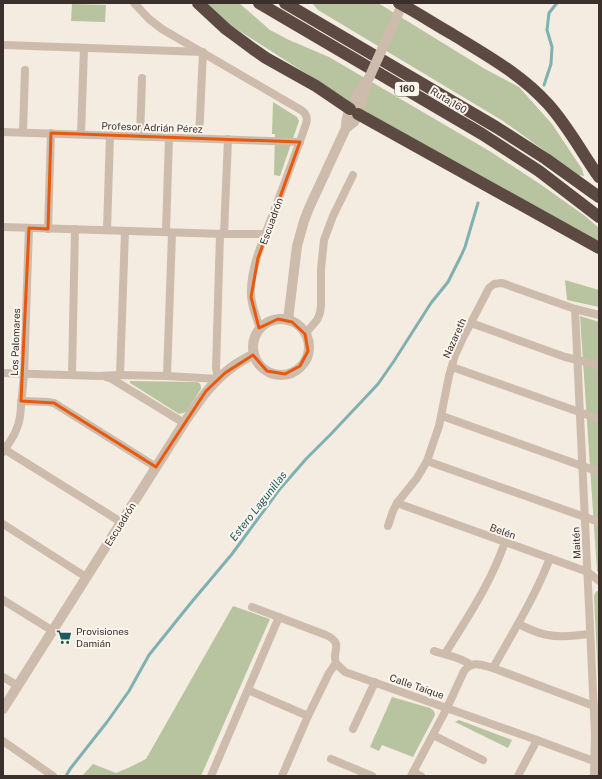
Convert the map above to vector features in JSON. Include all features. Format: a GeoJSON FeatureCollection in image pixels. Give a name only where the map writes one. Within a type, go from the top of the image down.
{"type":"FeatureCollection","features":[{"type":"Feature","properties":{"kind":"highway"},"geometry":{"type":"LineString","coordinates":[[198,3],[226,29],[266,58],[316,86],[354,111],[599,248]]}},
{"type":"Feature","properties":{"kind":"highway","name":"Ruta 160"},"geometry":{"type":"LineString","coordinates":[[259,3],[482,134],[539,171],[599,217]]}},
{"type":"Feature","properties":{"kind":"highway","name":"Ruta 160"},"geometry":{"type":"LineString","coordinates":[[285,3],[496,127],[546,159],[599,197]]}},
{"type":"Feature","properties":{"kind":"highway"},"geometry":{"type":"LineString","coordinates":[[402,4],[496,61],[529,84],[558,115],[599,177]]}},
{"type":"Feature","properties":{"kind":"street"},"geometry":{"type":"LineString","coordinates":[[134,3],[149,19],[162,29],[202,52]]}},
{"type":"Feature","properties":{"kind":"street"},"geometry":{"type":"LineString","coordinates":[[288,320],[295,258],[302,228],[309,208],[346,128],[354,122],[354,111],[364,96],[369,78],[402,4]]}},
{"type":"Feature","properties":{"kind":"street"},"geometry":{"type":"LineString","coordinates":[[3,45],[202,52]]}},
{"type":"Feature","properties":{"kind":"street"},"geometry":{"type":"LineString","coordinates":[[81,134],[84,48]]}},
{"type":"Feature","properties":{"kind":"street"},"geometry":{"type":"LineString","coordinates":[[199,138],[202,52]]}},
{"type":"Feature","properties":{"kind":"street","name":"Escuadrón"},"geometry":{"type":"LineString","coordinates":[[202,52],[304,111],[306,116],[307,121],[300,142],[265,234],[252,276],[250,290],[253,310],[260,328]]}},
{"type":"Feature","properties":{"kind":"street"},"geometry":{"type":"LineString","coordinates":[[23,132],[25,70]]}},
{"type":"Feature","properties":{"kind":"street"},"geometry":{"type":"LineString","coordinates":[[140,136],[142,78]]}},
{"type":"Feature","properties":{"kind":"street","name":"Profesor Adrián Pérez"},"geometry":{"type":"LineString","coordinates":[[3,132],[300,142]]}},
{"type":"Feature","properties":{"kind":"street"},"geometry":{"type":"LineString","coordinates":[[48,229],[51,133]]}},
{"type":"Feature","properties":{"kind":"street"},"geometry":{"type":"LineString","coordinates":[[107,230],[110,135]]}},
{"type":"Feature","properties":{"kind":"street"},"geometry":{"type":"LineString","coordinates":[[167,376],[169,137]]}},
{"type":"Feature","properties":{"kind":"street"},"geometry":{"type":"LineString","coordinates":[[3,373],[99,376],[167,376],[218,379],[216,368],[228,139]]}},
{"type":"Feature","properties":{"kind":"street"},"geometry":{"type":"LineString","coordinates":[[305,334],[317,320],[320,313],[321,269],[324,240],[333,216],[353,175]]}},
{"type":"Feature","properties":{"kind":"street"},"geometry":{"type":"LineString","coordinates":[[3,227],[265,234]]}},
{"type":"Feature","properties":{"kind":"street","name":"Los Palomares"},"geometry":{"type":"LineString","coordinates":[[4,450],[18,429],[19,423],[24,374],[29,228]]}},
{"type":"Feature","properties":{"kind":"street"},"geometry":{"type":"LineString","coordinates":[[72,375],[75,229]]}},
{"type":"Feature","properties":{"kind":"street"},"geometry":{"type":"LineString","coordinates":[[120,375],[124,231]]}},
{"type":"Feature","properties":{"kind":"street","name":"Nazareth"},"geometry":{"type":"LineString","coordinates":[[388,526],[397,504],[417,478],[427,461],[438,432],[452,367],[458,348],[487,290],[491,286],[498,283],[505,284],[575,309],[599,315]]}},
{"type":"Feature","properties":{"kind":"street","name":"Maitén"},"geometry":{"type":"LineString","coordinates":[[575,309],[597,762],[594,776]]}},
{"type":"Feature","properties":{"kind":"street"},"geometry":{"type":"LineString","coordinates":[[273,320],[288,320],[296,324],[305,334],[308,346],[306,359],[300,366],[289,373],[276,374],[267,371],[260,366],[254,354],[253,341],[257,332],[264,325],[273,320]]}},
{"type":"Feature","properties":{"kind":"street"},"geometry":{"type":"LineString","coordinates":[[471,323],[565,357],[599,366]]}},
{"type":"Feature","properties":{"kind":"street","name":"Escuadrón"},"geometry":{"type":"LineString","coordinates":[[3,710],[184,423],[206,391],[235,365],[254,354]]}},
{"type":"Feature","properties":{"kind":"street"},"geometry":{"type":"LineString","coordinates":[[452,367],[599,419]]}},
{"type":"Feature","properties":{"kind":"street"},"geometry":{"type":"LineString","coordinates":[[99,376],[112,380],[184,423]]}},
{"type":"Feature","properties":{"kind":"street"},"geometry":{"type":"LineString","coordinates":[[21,401],[45,401],[54,403],[156,467]]}},
{"type":"Feature","properties":{"kind":"street"},"geometry":{"type":"LineString","coordinates":[[442,416],[599,472]]}},
{"type":"Feature","properties":{"kind":"street"},"geometry":{"type":"LineString","coordinates":[[4,450],[121,522]]}},
{"type":"Feature","properties":{"kind":"street"},"geometry":{"type":"LineString","coordinates":[[427,461],[599,522]]}},
{"type":"Feature","properties":{"kind":"street","name":"Belén"},"geometry":{"type":"LineString","coordinates":[[397,504],[588,572],[599,581]]}},
{"type":"Feature","properties":{"kind":"street"},"geometry":{"type":"LineString","coordinates":[[3,524],[86,577]]}},
{"type":"Feature","properties":{"kind":"street"},"geometry":{"type":"LineString","coordinates":[[445,654],[486,586],[497,564],[505,542]]}},
{"type":"Feature","properties":{"kind":"street"},"geometry":{"type":"LineString","coordinates":[[493,668],[536,591],[550,558]]}},
{"type":"Feature","properties":{"kind":"street"},"geometry":{"type":"LineString","coordinates":[[3,600],[53,631]]}},
{"type":"Feature","properties":{"kind":"street"},"geometry":{"type":"LineString","coordinates":[[252,607],[326,635],[334,640],[336,647],[336,663],[308,716],[282,776]]}},
{"type":"Feature","properties":{"kind":"street"},"geometry":{"type":"LineString","coordinates":[[211,776],[279,617]]}},
{"type":"Feature","properties":{"kind":"street"},"geometry":{"type":"LineString","coordinates":[[518,624],[550,636],[590,634]]}},
{"type":"Feature","properties":{"kind":"street"},"geometry":{"type":"LineString","coordinates":[[434,651],[462,659],[471,665]]}},
{"type":"Feature","properties":{"kind":"street","name":"Calle Taique"},"geometry":{"type":"LineString","coordinates":[[336,663],[345,672],[597,762]]}},
{"type":"Feature","properties":{"kind":"street"},"geometry":{"type":"LineString","coordinates":[[415,775],[464,671],[471,665],[480,664],[493,668],[594,706]]}},
{"type":"Feature","properties":{"kind":"street"},"geometry":{"type":"LineString","coordinates":[[3,677],[18,686]]}},
{"type":"Feature","properties":{"kind":"street"},"geometry":{"type":"LineString","coordinates":[[353,729],[375,682]]}},
{"type":"Feature","properties":{"kind":"street"},"geometry":{"type":"LineString","coordinates":[[248,690],[308,716]]}},
{"type":"Feature","properties":{"kind":"street"},"geometry":{"type":"LineString","coordinates":[[433,735],[483,760]]}},
{"type":"Feature","properties":{"kind":"street"},"geometry":{"type":"LineString","coordinates":[[518,776],[537,740]]}},
{"type":"Feature","properties":{"kind":"street"},"geometry":{"type":"LineString","coordinates":[[3,741],[52,776]]}},
{"type":"Feature","properties":{"kind":"street"},"geometry":{"type":"LineString","coordinates":[[331,760],[372,776]]}},
{"type":"Feature","properties":{"kind":"highlighted area"},"geometry":{"type":"Polygon","coordinates":[[[51,133],[300,142],[258,258],[251,297],[259,328],[278,319],[292,322],[305,334],[308,351],[300,366],[285,374],[267,371],[253,355],[225,373],[206,391],[156,467],[54,403],[21,401],[29,228],[48,229],[51,133]]]}},
{"type":"Feature","properties":{"kind":"green space"},"geometry":{"type":"Polygon","coordinates":[[[206,3],[239,3],[270,30],[329,57],[491,152],[585,216],[599,228],[599,243],[387,125],[230,25],[206,3]]]}},
{"type":"Feature","properties":{"kind":"green space"},"geometry":{"type":"Polygon","coordinates":[[[312,3],[378,3],[485,69],[519,87],[552,124],[582,169],[584,176],[578,175],[503,121],[318,10],[312,3]]]}},
{"type":"Feature","properties":{"kind":"green space"},"geometry":{"type":"Polygon","coordinates":[[[72,4],[106,5],[105,22],[71,21],[72,4]]]}},
{"type":"Feature","properties":{"kind":"green space"},"geometry":{"type":"Polygon","coordinates":[[[273,102],[297,117],[299,121],[280,176],[274,175],[275,134],[272,134],[273,102]]]}},
{"type":"Feature","properties":{"kind":"green space"},"geometry":{"type":"Polygon","coordinates":[[[565,280],[599,290],[599,307],[567,300],[565,280]]]}},
{"type":"Feature","properties":{"kind":"green space"},"geometry":{"type":"Polygon","coordinates":[[[580,316],[599,322],[599,573],[597,571],[580,316]]]}},
{"type":"Feature","properties":{"kind":"green space"},"geometry":{"type":"Polygon","coordinates":[[[130,381],[197,382],[200,384],[201,389],[186,412],[179,414],[130,383],[130,381]]]}},
{"type":"Feature","properties":{"kind":"green space"},"geometry":{"type":"Polygon","coordinates":[[[597,591],[599,591],[599,698],[594,597],[597,591]]]}},
{"type":"Feature","properties":{"kind":"green space"},"geometry":{"type":"Polygon","coordinates":[[[233,606],[270,619],[201,776],[82,776],[93,764],[116,773],[146,759],[233,606]]]}},
{"type":"Feature","properties":{"kind":"green space"},"geometry":{"type":"Polygon","coordinates":[[[392,697],[430,708],[434,711],[434,717],[413,757],[382,745],[379,751],[370,747],[392,697]]]}},
{"type":"Feature","properties":{"kind":"green space"},"geometry":{"type":"Polygon","coordinates":[[[459,720],[512,740],[508,748],[455,722],[459,720]]]}},
{"type":"Feature","properties":{"kind":"waterway","name":"Estero Lagunillas"},"geometry":{"type":"LineString","coordinates":[[544,85],[551,64],[552,47],[547,30],[549,13],[557,3]]}},
{"type":"Feature","properties":{"kind":"waterway","name":"Estero Lagunillas"},"geometry":{"type":"LineString","coordinates":[[66,776],[129,691],[149,655],[232,554],[279,490],[306,459],[378,384],[431,303],[448,282],[465,247],[478,203]]}},
{"type":"Feature","properties":{"kind":"place","name":"Provisiones Damián"},"geometry":{"type":"Point","coordinates":[64,637]}}]}
